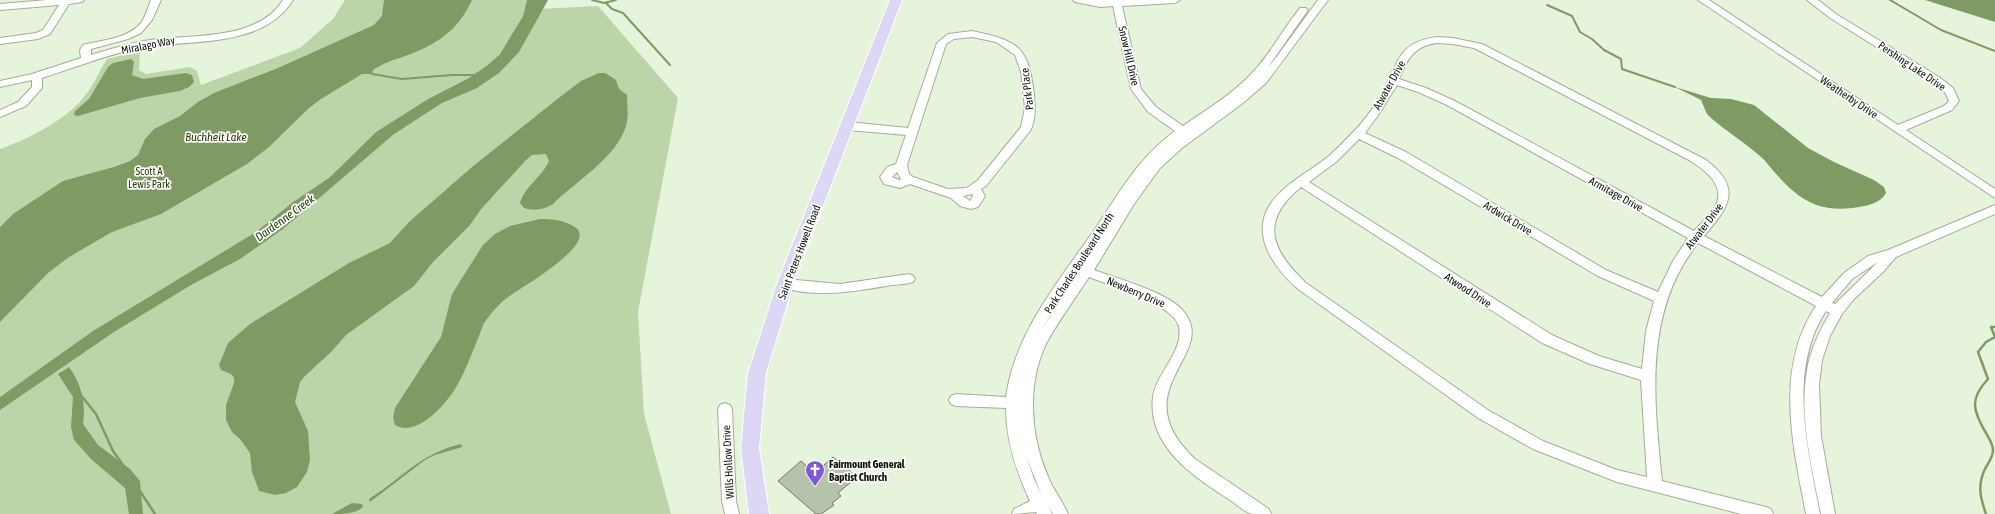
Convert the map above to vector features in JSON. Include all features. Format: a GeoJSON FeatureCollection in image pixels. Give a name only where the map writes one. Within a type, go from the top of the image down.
{"type":"FeatureCollection","features":[{"type":"Feature","properties":{"kind":"main road","name":"Saint Peters Howell Road"},"geometry":{"type":"LineString","coordinates":[[759,514],[750,448],[757,373],[785,284],[896,0]]}},
{"type":"Feature","properties":{"kind":"street"},"geometry":{"type":"LineString","coordinates":[[0,7],[79,0]]}},
{"type":"Feature","properties":{"kind":"street"},"geometry":{"type":"LineString","coordinates":[[86,59],[85,50],[88,46],[127,35],[140,29],[146,22],[156,0]]}},
{"type":"Feature","properties":{"kind":"street","name":"Miralago Way"},"geometry":{"type":"LineString","coordinates":[[0,84],[37,75],[86,59],[147,43],[226,34],[249,29],[272,18],[281,11],[288,0]]}},
{"type":"Feature","properties":{"kind":"street"},"geometry":{"type":"LineString","coordinates":[[1078,0],[1090,3],[1175,0]]}},
{"type":"Feature","properties":{"kind":"street","name":"Park Charles Boulevard North"},"geometry":{"type":"LineString","coordinates":[[1269,66],[1296,19],[1311,0]]}},
{"type":"Feature","properties":{"kind":"street","name":"Park Charles Boulevard North"},"geometry":{"type":"LineString","coordinates":[[1061,514],[1045,506],[1041,480],[1029,444],[1019,403],[1039,346],[1080,270],[1146,179],[1187,133],[1241,100],[1322,0]]}},
{"type":"Feature","properties":{"kind":"street","name":"Weatherby Drive"},"geometry":{"type":"LineString","coordinates":[[1703,0],[1995,194]]}},
{"type":"Feature","properties":{"kind":"street","name":"Pershing Lake Drive"},"geometry":{"type":"LineString","coordinates":[[1812,0],[1833,16],[1935,79],[1949,90],[1953,96],[1952,105],[1948,108],[1898,129]]}},
{"type":"Feature","properties":{"kind":"street"},"geometry":{"type":"LineString","coordinates":[[0,41],[38,36],[47,32],[66,1]]}},
{"type":"Feature","properties":{"kind":"street","name":"Snow Hill Drive"},"geometry":{"type":"LineString","coordinates":[[1116,2],[1136,89],[1141,99],[1150,108],[1187,133]]}},
{"type":"Feature","properties":{"kind":"street","name":"Park Place"},"geometry":{"type":"LineString","coordinates":[[957,35],[982,35],[999,40],[1014,49],[1019,54],[1025,65],[1030,108],[1028,122],[1026,128],[993,170],[975,189],[979,196],[973,204],[969,205],[960,202],[954,194],[909,180],[900,184],[888,181],[886,177],[887,174],[901,166],[939,48],[946,39],[957,35]]}},
{"type":"Feature","properties":{"kind":"street","name":"Atwater Drive"},"geometry":{"type":"LineString","coordinates":[[1654,485],[1646,376],[1651,335],[1661,299],[1678,264],[1696,236],[1716,213],[1724,199],[1725,192],[1717,177],[1692,156],[1478,46],[1456,40],[1433,40],[1414,47],[1407,52],[1387,95],[1358,134],[1331,159],[1286,194],[1272,213],[1268,225],[1269,237],[1272,250],[1279,263],[1289,275],[1302,286],[1483,414],[1538,445],[1589,466],[1654,485],[1766,514]]}},
{"type":"Feature","properties":{"kind":"street"},"geometry":{"type":"LineString","coordinates":[[0,114],[22,104],[37,88],[37,75]]}},
{"type":"Feature","properties":{"kind":"street","name":"Armitage Drive"},"geometry":{"type":"LineString","coordinates":[[1394,81],[1422,90],[1451,103],[1837,311]]}},
{"type":"Feature","properties":{"kind":"street"},"geometry":{"type":"LineString","coordinates":[[848,126],[912,132]]}},
{"type":"Feature","properties":{"kind":"street","name":"Ardwick Drive"},"geometry":{"type":"LineString","coordinates":[[1358,134],[1397,152],[1602,273],[1661,299]]}},
{"type":"Feature","properties":{"kind":"street"},"geometry":{"type":"LineString","coordinates":[[901,166],[904,176],[909,180]]}},
{"type":"Feature","properties":{"kind":"street","name":"Atwood Drive"},"geometry":{"type":"LineString","coordinates":[[1301,182],[1547,339],[1595,360],[1646,376]]}},
{"type":"Feature","properties":{"kind":"street"},"geometry":{"type":"LineString","coordinates":[[1813,514],[1798,432],[1796,399],[1797,375],[1809,330],[1824,304],[1840,283],[1871,259],[1891,254],[1995,208]]}},
{"type":"Feature","properties":{"kind":"street"},"geometry":{"type":"LineString","coordinates":[[1828,514],[1813,438],[1810,404],[1811,382],[1823,338],[1837,311],[1858,286],[1882,267],[1891,254]]}},
{"type":"Feature","properties":{"kind":"street","name":"Newberry Drive"},"geometry":{"type":"LineString","coordinates":[[1080,270],[1160,301],[1172,308],[1180,316],[1185,326],[1186,338],[1181,352],[1163,386],[1159,410],[1162,422],[1173,445],[1185,459],[1264,514]]}},
{"type":"Feature","properties":{"kind":"street"},"geometry":{"type":"LineString","coordinates":[[785,284],[831,289],[847,288],[885,280],[909,279]]}},
{"type":"Feature","properties":{"kind":"street"},"geometry":{"type":"LineString","coordinates":[[1796,399],[1810,404]]}},
{"type":"Feature","properties":{"kind":"street"},"geometry":{"type":"LineString","coordinates":[[956,400],[1019,403]]}},
{"type":"Feature","properties":{"kind":"street","name":"Wills Hollow Drive"},"geometry":{"type":"LineString","coordinates":[[725,409],[729,501],[732,514]]}},
{"type":"Feature","properties":{"kind":"street"},"geometry":{"type":"LineString","coordinates":[[1019,514],[1045,506]]}},
{"type":"Feature","properties":{"kind":"green space","name":"Scott A Lewis Park"},"geometry":{"type":"Polygon","coordinates":[[[345,0],[527,0],[523,16],[500,54],[489,64],[469,78],[428,99],[376,132],[332,175],[413,116],[498,63],[539,9],[598,6],[678,98],[638,312],[644,414],[671,514],[0,514],[0,402],[86,337],[0,397],[0,149],[33,135],[67,114],[87,94],[107,59],[140,51],[139,70],[146,74],[190,67],[197,71],[201,85],[300,48],[333,19],[345,0]],[[318,185],[293,202],[265,224],[318,185]]]}},
{"type":"Feature","properties":{"kind":"water","name":"Buchheit Lake"},"geometry":{"type":"Polygon","coordinates":[[[384,0],[472,0],[460,20],[445,36],[416,52],[381,65],[373,70],[372,74],[362,74],[321,99],[309,108],[269,147],[247,164],[161,214],[112,232],[69,257],[48,273],[0,322],[0,227],[13,214],[63,181],[130,161],[138,155],[145,139],[154,129],[180,116],[198,102],[214,93],[278,68],[374,25],[382,16],[384,0]]]}},
{"type":"Feature","properties":{"kind":"water","name":"Dardenne Creek"},"geometry":{"type":"Polygon","coordinates":[[[527,0],[548,0],[519,52],[499,73],[477,88],[442,103],[394,134],[283,229],[240,259],[191,285],[114,332],[0,410],[0,397],[93,331],[256,232],[293,202],[329,178],[376,132],[428,99],[469,78],[489,64],[500,54],[523,16],[527,0]]]}},
{"type":"Feature","properties":{"kind":"water"},"geometry":{"type":"Polygon","coordinates":[[[1925,0],[1995,0],[1995,22],[1925,0]]]}},
{"type":"Feature","properties":{"kind":"water"},"geometry":{"type":"Polygon","coordinates":[[[131,59],[134,62],[132,75],[143,79],[186,73],[192,75],[194,82],[189,87],[180,91],[140,98],[78,116],[74,115],[75,111],[89,99],[108,67],[113,63],[131,59]]]}},
{"type":"Feature","properties":{"kind":"water"},"geometry":{"type":"Polygon","coordinates":[[[599,73],[605,73],[616,80],[619,89],[627,95],[627,122],[621,137],[614,148],[605,159],[553,204],[546,208],[539,209],[524,208],[520,203],[522,197],[546,167],[549,161],[546,154],[532,155],[526,160],[482,208],[469,226],[433,262],[414,286],[346,335],[300,382],[295,402],[308,431],[310,460],[307,472],[297,487],[286,493],[275,495],[259,491],[252,472],[250,453],[240,439],[232,432],[226,420],[226,405],[234,383],[234,378],[231,374],[221,370],[219,365],[228,343],[250,324],[349,263],[390,243],[409,222],[472,167],[581,81],[599,73]]]}},
{"type":"Feature","properties":{"kind":"water"},"geometry":{"type":"Polygon","coordinates":[[[1675,87],[1711,98],[1731,99],[1754,105],[1808,148],[1834,162],[1874,180],[1884,187],[1886,193],[1881,199],[1874,203],[1863,206],[1835,208],[1814,204],[1796,193],[1760,156],[1711,118],[1707,114],[1701,100],[1675,87]]]}},
{"type":"Feature","properties":{"kind":"water"},"geometry":{"type":"Polygon","coordinates":[[[540,219],[557,220],[573,226],[579,233],[578,242],[557,263],[543,274],[499,304],[484,323],[471,357],[455,389],[437,411],[421,424],[412,427],[403,428],[395,425],[393,418],[395,408],[441,337],[452,294],[483,245],[495,234],[510,226],[540,219]]]}},
{"type":"Feature","properties":{"kind":"water"},"geometry":{"type":"Polygon","coordinates":[[[69,367],[77,381],[82,395],[84,409],[83,424],[98,445],[130,469],[140,481],[143,514],[129,514],[125,488],[92,460],[74,440],[71,427],[73,397],[58,374],[69,367]]]}},
{"type":"Feature","properties":{"kind":"water"},"geometry":{"type":"Polygon","coordinates":[[[461,444],[462,447],[435,455],[425,460],[370,502],[369,499],[412,467],[446,448],[461,444]]]}},
{"type":"Feature","properties":{"kind":"water"},"geometry":{"type":"Polygon","coordinates":[[[352,503],[362,504],[363,507],[353,512],[332,514],[352,503]]]}},
{"type":"Feature","properties":{"kind":"building","name":"Fairmount General Baptist Church"},"geometry":{"type":"Polygon","coordinates":[[[833,457],[857,477],[838,493],[841,496],[832,503],[834,505],[821,514],[816,514],[778,481],[801,461],[815,473],[833,457]]]}},
{"type":"Feature","properties":{"kind":"waterway"},"geometry":{"type":"LineString","coordinates":[[592,0],[604,3],[616,0]]}},
{"type":"Feature","properties":{"kind":"waterway"},"geometry":{"type":"LineString","coordinates":[[1890,0],[1941,30],[1995,51]]}},
{"type":"Feature","properties":{"kind":"waterway"},"geometry":{"type":"LineString","coordinates":[[606,3],[612,9],[623,13],[670,65]]}},
{"type":"Feature","properties":{"kind":"waterway"},"geometry":{"type":"LineString","coordinates":[[1547,5],[1572,16],[1580,32],[1592,39],[1604,50],[1621,59],[1622,69],[1675,87]]}},
{"type":"Feature","properties":{"kind":"waterway"},"geometry":{"type":"LineString","coordinates":[[372,74],[402,79],[452,75],[476,75]]}},
{"type":"Feature","properties":{"kind":"waterway"},"geometry":{"type":"LineString","coordinates":[[1986,514],[1982,502],[1980,485],[1983,473],[1991,459],[1993,448],[1978,418],[1975,405],[1978,393],[1988,379],[1978,352],[1986,342],[1995,337],[1991,327],[1995,327]]}},
{"type":"Feature","properties":{"kind":"waterway"},"geometry":{"type":"LineString","coordinates":[[80,394],[96,414],[113,451],[123,465]]}},
{"type":"Feature","properties":{"kind":"waterway"},"geometry":{"type":"LineString","coordinates":[[140,491],[155,514]]}},
{"type":"Feature","properties":{"kind":"place","name":"Fairmount General Baptist Church"},"geometry":{"type":"Point","coordinates":[815,487]}}]}
